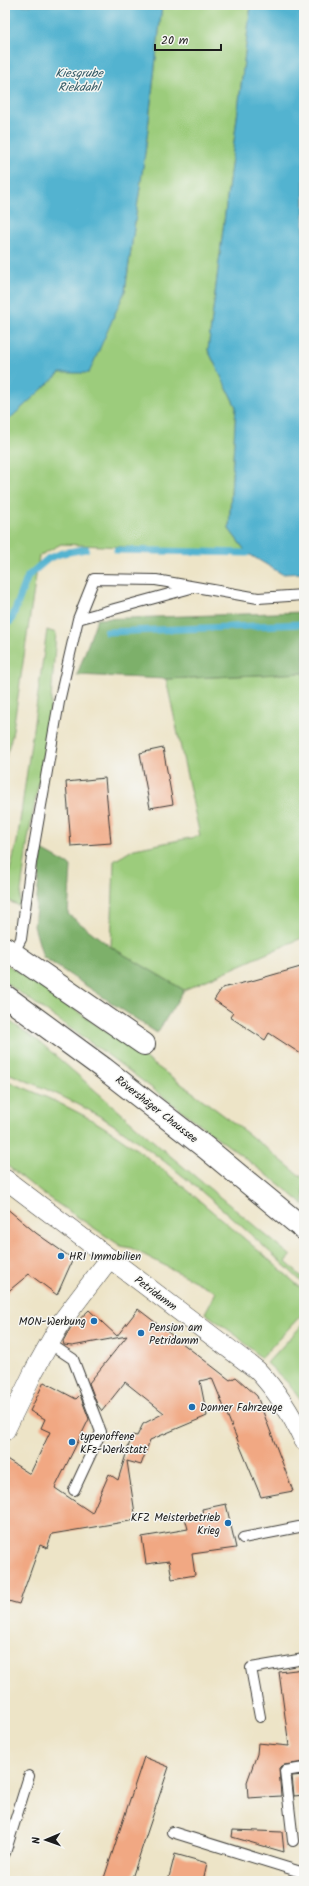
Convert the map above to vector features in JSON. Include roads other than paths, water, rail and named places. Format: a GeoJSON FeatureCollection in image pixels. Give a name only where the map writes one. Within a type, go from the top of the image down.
{"type":"FeatureCollection","features":[{"type":"Feature","properties":{"kind":"main road"},"geometry":{"type":"LineString","coordinates":[[9,951],[144,1044]]}},
{"type":"Feature","properties":{"kind":"main road","name":"Rövershäger Chaussee"},"geometry":{"type":"LineString","coordinates":[[5,996],[103,1068],[206,1148],[304,1229]]}},
{"type":"Feature","properties":{"kind":"street","name":"Petridamm"},"geometry":{"type":"LineString","coordinates":[[5,1179],[257,1370],[274,1388],[290,1412],[304,1441]]}},
{"type":"Feature","properties":{"kind":"street"},"geometry":{"type":"LineString","coordinates":[[5,1430],[49,1343],[62,1322],[110,1258]]}},
{"type":"Feature","properties":{"kind":"lane"},"geometry":{"type":"LineString","coordinates":[[9,951],[21,939],[31,863],[59,702],[78,619],[94,579],[156,580],[258,598],[304,595]]}},
{"type":"Feature","properties":{"kind":"lane"},"geometry":{"type":"LineString","coordinates":[[78,619],[196,587]]}},
{"type":"Feature","properties":{"kind":"lane"},"geometry":{"type":"LineString","coordinates":[[49,1343],[73,1360],[101,1432],[74,1490]]}},
{"type":"Feature","properties":{"kind":"lane"},"geometry":{"type":"LineString","coordinates":[[243,1538],[304,1526]]}},
{"type":"Feature","properties":{"kind":"lane"},"geometry":{"type":"LineString","coordinates":[[260,1717],[251,1668],[304,1659]]}},
{"type":"Feature","properties":{"kind":"lane"},"geometry":{"type":"LineString","coordinates":[[293,1840],[285,1770],[304,1768]]}},
{"type":"Feature","properties":{"kind":"lane"},"geometry":{"type":"LineString","coordinates":[[5,1853],[29,1776]]}},
{"type":"Feature","properties":{"kind":"lane"},"geometry":{"type":"LineString","coordinates":[[172,1832],[304,1873]]}},
{"type":"Feature","properties":{"kind":"water","name":"Kiesgrube Riekdahl"},"geometry":{"type":"Polygon","coordinates":[[[5,5],[162,5],[146,146],[125,291],[89,373],[60,373],[5,423],[5,5]]]}},
{"type":"Feature","properties":{"kind":"water"},"geometry":{"type":"Polygon","coordinates":[[[251,5],[304,5],[304,573],[282,574],[247,553],[229,529],[236,407],[208,350],[251,5]]]}},
{"type":"Feature","properties":{"kind":"waterway"},"geometry":{"type":"LineString","coordinates":[[5,624],[11,621],[28,576],[49,558],[63,553],[86,549]]}},
{"type":"Feature","properties":{"kind":"waterway"},"geometry":{"type":"LineString","coordinates":[[117,550],[247,553]]}},
{"type":"Feature","properties":{"kind":"waterway"},"geometry":{"type":"LineString","coordinates":[[107,632],[304,624]]}},
{"type":"Feature","properties":{"kind":"place","name":"HRI Immobilien"},"geometry":{"type":"Point","coordinates":[61,1256]}},
{"type":"Feature","properties":{"kind":"place","name":"MON-Werbung"},"geometry":{"type":"Point","coordinates":[94,1321]}},
{"type":"Feature","properties":{"kind":"place","name":"Pension am Petridamm"},"geometry":{"type":"Point","coordinates":[141,1333]}},
{"type":"Feature","properties":{"kind":"place","name":"Donner Fahrzeuge"},"geometry":{"type":"Point","coordinates":[192,1407]}},
{"type":"Feature","properties":{"kind":"place","name":"typenoffene KFz-Werkstatt"},"geometry":{"type":"Point","coordinates":[72,1442]}},
{"type":"Feature","properties":{"kind":"place","name":"KFZ Meisterbetrieb Krieg"},"geometry":{"type":"Point","coordinates":[228,1523]}}]}
